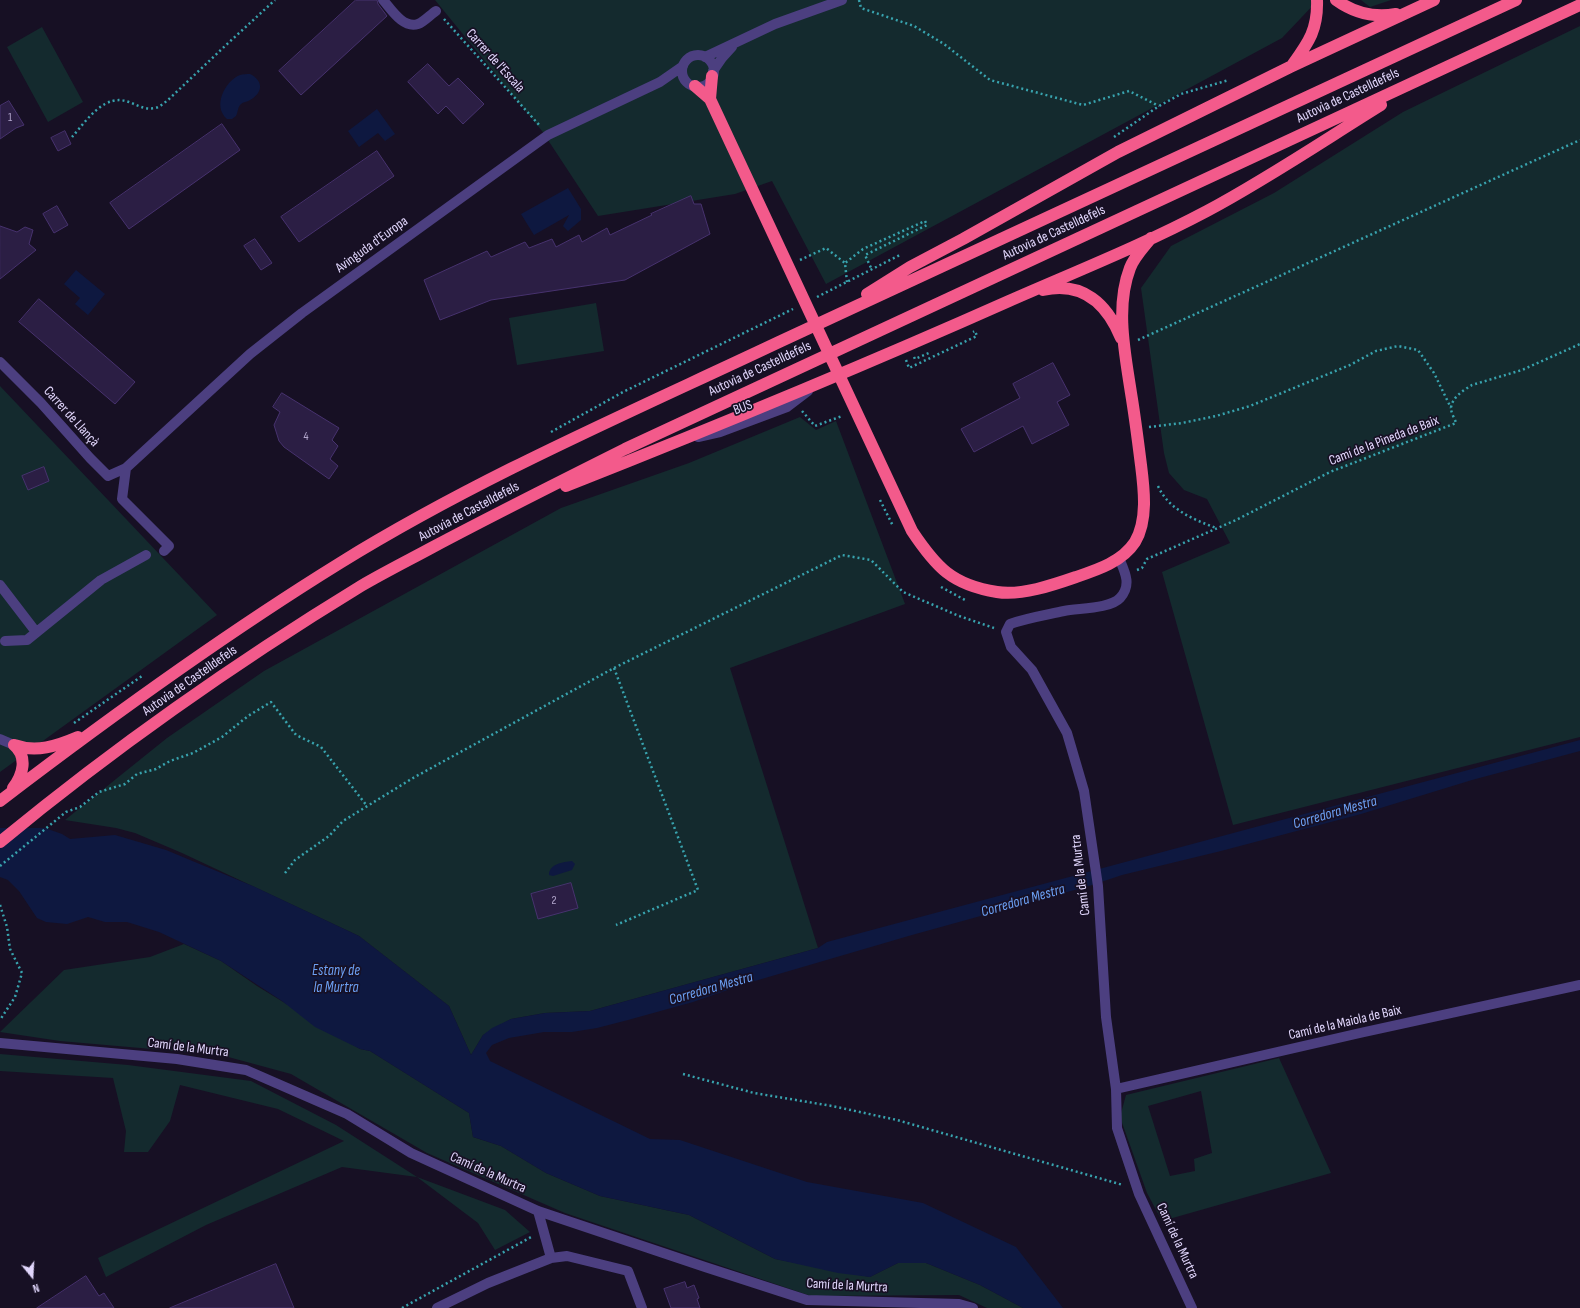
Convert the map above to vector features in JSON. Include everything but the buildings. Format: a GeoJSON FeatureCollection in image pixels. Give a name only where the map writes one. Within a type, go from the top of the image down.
{"type":"FeatureCollection","features":[{"type":"Feature","properties":{"kind":"highway"},"geometry":{"type":"LineString","coordinates":[[1290,67],[1304,50],[1313,34],[1316,21],[1317,0]]}},
{"type":"Feature","properties":{"kind":"highway"},"geometry":{"type":"LineString","coordinates":[[1336,0],[1348,8],[1369,15],[1385,16],[1400,14],[1416,8]]}},
{"type":"Feature","properties":{"kind":"highway"},"geometry":{"type":"LineString","coordinates":[[833,317],[910,267],[1118,152],[1290,67],[1434,0]]}},
{"type":"Feature","properties":{"kind":"highway","name":"Autovia de Castelldefels"},"geometry":{"type":"LineString","coordinates":[[3,799],[107,720],[178,670],[342,562],[432,510],[520,464],[1516,0]]}},
{"type":"Feature","properties":{"kind":"highway","name":"Autovia de Castelldefels"},"geometry":{"type":"LineString","coordinates":[[0,842],[31,817],[201,690],[274,641],[363,585],[496,514],[625,448],[1580,5]]}},
{"type":"Feature","properties":{"kind":"highway"},"geometry":{"type":"LineString","coordinates":[[710,99],[713,74]]}},
{"type":"Feature","properties":{"kind":"highway"},"geometry":{"type":"LineString","coordinates":[[496,514],[812,387],[1027,294],[1151,238],[1206,212],[1248,188],[1428,76]]}},
{"type":"Feature","properties":{"kind":"highway"},"geometry":{"type":"LineString","coordinates":[[691,84],[710,99],[912,531],[925,551],[942,569],[960,582],[982,590],[1003,593],[1031,590],[1056,584],[1099,570],[1119,558],[1134,542],[1140,530],[1144,502],[1143,477],[1124,346],[1122,308],[1124,290],[1130,267],[1151,238]]}},
{"type":"Feature","properties":{"kind":"highway"},"geometry":{"type":"LineString","coordinates":[[1027,294],[1048,289],[1062,288],[1084,292],[1102,306],[1111,318],[1124,346]]}},
{"type":"Feature","properties":{"kind":"highway"},"geometry":{"type":"LineString","coordinates":[[14,745],[27,749],[35,749],[57,745],[84,734],[107,720]]}},
{"type":"Feature","properties":{"kind":"highway"},"geometry":{"type":"LineString","coordinates":[[3,799],[21,776],[23,758],[14,745]]}},
{"type":"Feature","properties":{"kind":"street"},"geometry":{"type":"LineString","coordinates":[[383,0],[402,21],[412,24],[418,24],[436,11]]}},
{"type":"Feature","properties":{"kind":"street"},"geometry":{"type":"LineString","coordinates":[[738,42],[722,58],[706,84],[691,84],[682,72],[683,66],[689,58],[694,56],[705,57],[819,4],[842,0]]}},
{"type":"Feature","properties":{"kind":"street"},"geometry":{"type":"LineString","coordinates":[[705,57],[711,62],[713,74]]}},
{"type":"Feature","properties":{"kind":"street","name":"Avinguda d'Europa"},"geometry":{"type":"LineString","coordinates":[[126,468],[239,365],[302,313],[548,136],[660,82],[683,66]]}},
{"type":"Feature","properties":{"kind":"street","name":"Avinguda d'Europa"},"geometry":{"type":"LineString","coordinates":[[660,82],[691,84]]}},
{"type":"Feature","properties":{"kind":"street","name":"Carrer de Llançà"},"geometry":{"type":"LineString","coordinates":[[0,362],[41,403],[108,476],[126,468]]}},
{"type":"Feature","properties":{"kind":"street"},"geometry":{"type":"LineString","coordinates":[[126,468],[122,499],[169,546],[164,551]]}},
{"type":"Feature","properties":{"kind":"street"},"geometry":{"type":"LineString","coordinates":[[2,642],[27,640],[101,580],[146,555]]}},
{"type":"Feature","properties":{"kind":"street"},"geometry":{"type":"LineString","coordinates":[[1006,632],[1010,624],[1021,620],[1065,611],[1107,605],[1119,599],[1126,589],[1127,579],[1119,558]]}},
{"type":"Feature","properties":{"kind":"street"},"geometry":{"type":"LineString","coordinates":[[0,585],[36,632]]}},
{"type":"Feature","properties":{"kind":"street","name":"Camí de la Murtra"},"geometry":{"type":"LineString","coordinates":[[1006,632],[1011,647],[1032,670],[1067,733],[1084,791],[1098,886],[1106,1017],[1116,1089],[1117,1128],[1137,1188],[1192,1308]]}},
{"type":"Feature","properties":{"kind":"street"},"geometry":{"type":"LineString","coordinates":[[0,739],[14,745]]}},
{"type":"Feature","properties":{"kind":"street","name":"Camí de la Maiola de Baix"},"geometry":{"type":"LineString","coordinates":[[1116,1089],[1360,1033],[1580,985]]}},
{"type":"Feature","properties":{"kind":"street","name":"Camí de la Murtra"},"geometry":{"type":"LineString","coordinates":[[0,1043],[177,1059],[246,1070],[347,1114],[411,1153],[538,1211],[807,1300],[959,1304],[973,1308]]}},
{"type":"Feature","properties":{"kind":"street"},"geometry":{"type":"LineString","coordinates":[[538,1211],[552,1258]]}},
{"type":"Feature","properties":{"kind":"street"},"geometry":{"type":"LineString","coordinates":[[437,1308],[488,1283],[552,1258],[567,1256],[628,1271],[642,1308]]}},
{"type":"Feature","properties":{"kind":"path"},"geometry":{"type":"LineString","coordinates":[[72,137],[104,104],[126,100],[147,108],[159,107],[275,0]]}},
{"type":"Feature","properties":{"kind":"path"},"geometry":{"type":"LineString","coordinates":[[859,0],[861,8],[914,26],[938,41],[990,80],[1082,105],[1129,91],[1159,106]]}},
{"type":"Feature","properties":{"kind":"path","name":"Carrer de l'Escala"},"geometry":{"type":"LineString","coordinates":[[436,11],[548,136]]}},
{"type":"Feature","properties":{"kind":"path"},"geometry":{"type":"LineString","coordinates":[[1137,341],[1580,140]]}},
{"type":"Feature","properties":{"kind":"path"},"geometry":{"type":"LineString","coordinates":[[845,263],[862,249],[925,221],[927,226],[865,255]]}},
{"type":"Feature","properties":{"kind":"path"},"geometry":{"type":"LineString","coordinates":[[800,260],[826,248],[845,263],[847,282]]}},
{"type":"Feature","properties":{"kind":"path"},"geometry":{"type":"LineString","coordinates":[[917,364],[977,336],[975,331],[969,333],[976,329]]}},
{"type":"Feature","properties":{"kind":"path","name":"Camí de la Pineda de Baix"},"geometry":{"type":"LineString","coordinates":[[1216,528],[1236,520],[1280,496],[1330,472],[1456,424],[1451,408],[1454,400],[1460,392],[1472,385],[1522,370],[1580,344]]}},
{"type":"Feature","properties":{"kind":"path"},"geometry":{"type":"LineString","coordinates":[[1139,447],[1148,445],[1147,427],[1182,423],[1216,416],[1250,406],[1350,365],[1376,351],[1398,346],[1418,350],[1434,373],[1451,408]]}},
{"type":"Feature","properties":{"kind":"path"},"geometry":{"type":"LineString","coordinates":[[905,359],[934,349],[915,359],[912,353]]}},
{"type":"Feature","properties":{"kind":"path"},"geometry":{"type":"LineString","coordinates":[[840,409],[845,422]]}},
{"type":"Feature","properties":{"kind":"path"},"geometry":{"type":"LineString","coordinates":[[800,410],[815,426],[842,416]]}},
{"type":"Feature","properties":{"kind":"path"},"geometry":{"type":"LineString","coordinates":[[1155,479],[1161,492],[1175,508],[1190,518],[1216,528]]}},
{"type":"Feature","properties":{"kind":"path"},"geometry":{"type":"LineString","coordinates":[[879,497],[895,530]]}},
{"type":"Feature","properties":{"kind":"path"},"geometry":{"type":"LineString","coordinates":[[1137,570],[1142,568],[1147,559],[1216,528]]}},
{"type":"Feature","properties":{"kind":"path"},"geometry":{"type":"LineString","coordinates":[[285,873],[295,860],[329,836],[342,821],[413,778],[614,668],[842,555],[871,560],[903,592],[960,616],[1006,632]]}},
{"type":"Feature","properties":{"kind":"path"},"geometry":{"type":"LineString","coordinates":[[936,583],[946,591],[968,601]]}},
{"type":"Feature","properties":{"kind":"path"},"geometry":{"type":"LineString","coordinates":[[614,668],[698,890],[616,925]]}},
{"type":"Feature","properties":{"kind":"path"},"geometry":{"type":"LineString","coordinates":[[0,866],[66,812],[80,807],[99,792],[126,784],[137,774],[156,769],[170,761],[205,747],[233,729],[248,716],[271,702],[296,735],[321,747],[366,806]]}},
{"type":"Feature","properties":{"kind":"path"},"geometry":{"type":"LineString","coordinates":[[0,905],[7,927],[10,949],[22,973],[15,997],[0,1020]]}},
{"type":"Feature","properties":{"kind":"path"},"geometry":{"type":"LineString","coordinates":[[683,1074],[754,1093],[832,1106],[897,1120],[1132,1188],[1137,1188]]}},
{"type":"Feature","properties":{"kind":"path"},"geometry":{"type":"LineString","coordinates":[[402,1308],[533,1236],[543,1224]]}},
{"type":"Feature","properties":{"kind":"green space"},"geometry":{"type":"Polygon","coordinates":[[[435,0],[1318,0],[1282,38],[826,284],[772,181],[735,194],[598,216],[542,131],[435,0]]]}},
{"type":"Feature","properties":{"kind":"green space"},"geometry":{"type":"Polygon","coordinates":[[[1361,0],[1391,0],[1370,7],[1361,0]]]}},
{"type":"Feature","properties":{"kind":"green space"},"geometry":{"type":"Polygon","coordinates":[[[1580,26],[1580,737],[1233,825],[1162,572],[1230,543],[1207,499],[1184,490],[1169,473],[1164,453],[1141,288],[1171,246],[1274,193],[1403,112],[1580,26]]]}},
{"type":"Feature","properties":{"kind":"green space"},"geometry":{"type":"Polygon","coordinates":[[[42,27],[83,102],[48,122],[7,47],[42,27]]]}},
{"type":"Feature","properties":{"kind":"green space"},"geometry":{"type":"Polygon","coordinates":[[[596,303],[604,351],[517,365],[509,318],[596,303]]]}},
{"type":"Feature","properties":{"kind":"green space"},"geometry":{"type":"Polygon","coordinates":[[[0,386],[217,615],[0,772],[0,386]]]}},
{"type":"Feature","properties":{"kind":"green space"},"geometry":{"type":"Polygon","coordinates":[[[800,417],[816,430],[836,421],[905,604],[730,668],[818,948],[590,1011],[545,1013],[511,1019],[483,1035],[471,1055],[449,1006],[359,936],[182,853],[135,833],[116,828],[65,820],[167,738],[264,671],[561,508],[689,463],[800,417]]]}},
{"type":"Feature","properties":{"kind":"green space"},"geometry":{"type":"Polygon","coordinates":[[[184,944],[221,961],[257,986],[360,1049],[370,1051],[469,1113],[473,1137],[501,1146],[546,1173],[600,1196],[689,1215],[775,1259],[870,1277],[898,1263],[926,1263],[980,1285],[1023,1308],[987,1308],[959,1295],[811,1296],[565,1213],[427,1153],[291,1074],[221,1055],[60,1041],[0,1032],[64,970],[150,957],[184,944]]]}},
{"type":"Feature","properties":{"kind":"green space"},"geometry":{"type":"Polygon","coordinates":[[[0,1054],[128,1065],[251,1081],[336,1125],[417,1177],[342,1167],[206,1225],[106,1277],[98,1258],[344,1141],[278,1109],[180,1085],[170,1121],[148,1152],[124,1152],[126,1131],[113,1078],[0,1071],[0,1054]]]}},
{"type":"Feature","properties":{"kind":"green space"},"geometry":{"type":"Polygon","coordinates":[[[1279,1058],[1331,1173],[1162,1221],[1147,1193],[1120,1117],[1126,1095],[1279,1058]],[[1201,1091],[1148,1106],[1170,1176],[1195,1171],[1194,1159],[1212,1153],[1201,1091]]]}},
{"type":"Feature","properties":{"kind":"green space"},"geometry":{"type":"Polygon","coordinates":[[[417,1177],[505,1210],[530,1232],[495,1250],[478,1223],[417,1177]]]}},
{"type":"Feature","properties":{"kind":"water"},"geometry":{"type":"Polygon","coordinates":[[[250,74],[260,83],[259,91],[249,101],[240,105],[236,116],[232,119],[227,119],[223,114],[221,107],[222,94],[225,88],[235,78],[241,75],[250,74]]]}},
{"type":"Feature","properties":{"kind":"water"},"geometry":{"type":"Polygon","coordinates":[[[377,109],[395,134],[385,141],[378,133],[359,147],[348,131],[377,109]]]}},
{"type":"Feature","properties":{"kind":"water"},"geometry":{"type":"Polygon","coordinates":[[[568,188],[581,209],[581,220],[568,231],[563,226],[569,215],[534,235],[521,214],[568,188]]]}},
{"type":"Feature","properties":{"kind":"water"},"geometry":{"type":"Polygon","coordinates":[[[76,270],[105,294],[88,315],[75,304],[80,298],[64,284],[76,270]]]}},
{"type":"Feature","properties":{"kind":"water","name":"Estany de la Murtra"},"geometry":{"type":"Polygon","coordinates":[[[1580,740],[1580,751],[1472,780],[1361,814],[1221,851],[1122,875],[1089,886],[912,935],[748,983],[693,1002],[628,1020],[597,1028],[572,1032],[544,1032],[509,1038],[492,1045],[486,1053],[490,1061],[650,1139],[680,1140],[807,1182],[923,1203],[1016,1247],[1063,1308],[1023,1308],[980,1285],[926,1263],[898,1263],[870,1277],[838,1273],[775,1259],[689,1215],[600,1196],[546,1173],[501,1146],[473,1137],[469,1113],[370,1051],[360,1049],[315,1027],[282,1001],[221,961],[159,932],[127,922],[105,922],[88,917],[67,924],[46,922],[37,918],[19,891],[8,880],[0,877],[0,828],[45,828],[62,834],[70,839],[115,835],[166,850],[255,887],[359,936],[449,1006],[471,1055],[483,1035],[492,1028],[511,1019],[545,1013],[590,1011],[818,948],[827,942],[1580,740]]]}},
{"type":"Feature","properties":{"kind":"water"},"geometry":{"type":"Polygon","coordinates":[[[572,861],[575,864],[572,870],[553,876],[549,875],[551,868],[554,866],[572,861]]]}},
{"type":"Feature","properties":{"kind":"water label","name":"Corredora Mestra"},"geometry":{"type":"Point","coordinates":[1335,813]}},
{"type":"Feature","properties":{"kind":"water label","name":"Corredora Mestra"},"geometry":{"type":"Point","coordinates":[1023,901]}},
{"type":"Feature","properties":{"kind":"water label","name":"Corredora Mestra"},"geometry":{"type":"Point","coordinates":[711,989]}}]}
